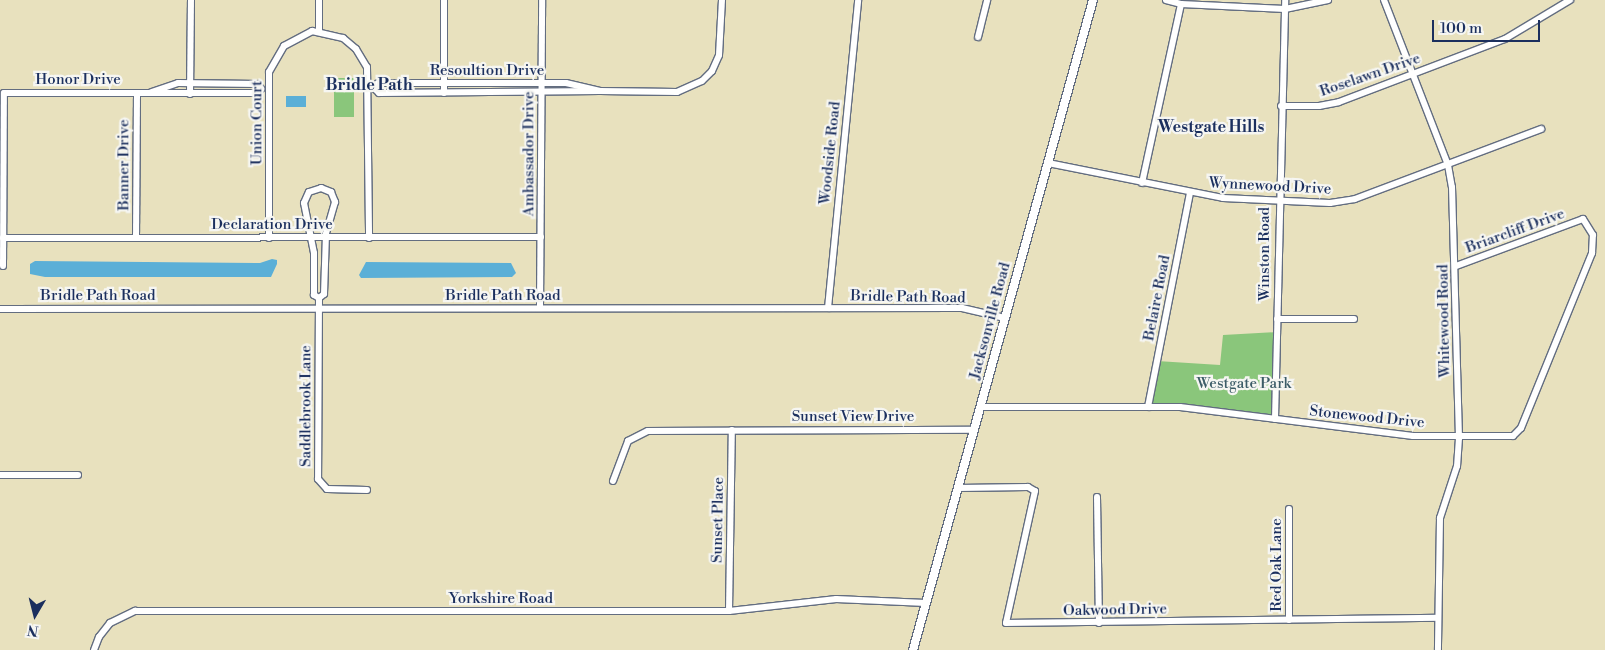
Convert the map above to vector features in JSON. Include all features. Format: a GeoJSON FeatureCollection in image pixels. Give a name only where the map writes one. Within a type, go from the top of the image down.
{"type":"FeatureCollection","features":[{"type":"Feature","properties":{"kind":"street"},"geometry":{"type":"LineString","coordinates":[[190,94],[191,0]]}},
{"type":"Feature","properties":{"kind":"street"},"geometry":{"type":"LineString","coordinates":[[319,0],[319,31],[338,35],[352,44],[367,67],[371,88],[369,238]]}},
{"type":"Feature","properties":{"kind":"street"},"geometry":{"type":"LineString","coordinates":[[444,0],[444,93]]}},
{"type":"Feature","properties":{"kind":"street","name":"Ambassador Drive"},"geometry":{"type":"LineString","coordinates":[[540,308],[542,237],[542,0]]}},
{"type":"Feature","properties":{"kind":"street","name":"Resoultion Drive"},"geometry":{"type":"LineString","coordinates":[[600,91],[578,84],[542,83],[378,83],[371,88],[379,93],[677,92],[702,81],[712,71],[719,55],[722,0]]}},
{"type":"Feature","properties":{"kind":"street","name":"Woodside Road"},"geometry":{"type":"LineString","coordinates":[[828,308],[858,0]]}},
{"type":"Feature","properties":{"kind":"street"},"geometry":{"type":"LineString","coordinates":[[978,37],[987,0]]}},
{"type":"Feature","properties":{"kind":"street","name":"Jacksonville Road"},"geometry":{"type":"LineString","coordinates":[[913,650],[1093,0]]}},
{"type":"Feature","properties":{"kind":"street"},"geometry":{"type":"LineString","coordinates":[[1166,0],[1181,4],[1285,8],[1328,0]]}},
{"type":"Feature","properties":{"kind":"street","name":"Winston Road"},"geometry":{"type":"LineString","coordinates":[[1275,419],[1278,202],[1285,0]]}},
{"type":"Feature","properties":{"kind":"street","name":"Whitewood Road"},"geometry":{"type":"LineString","coordinates":[[1384,0],[1448,165],[1456,266],[1459,438],[1457,466],[1440,518],[1438,650]]}},
{"type":"Feature","properties":{"kind":"street","name":"Roselawn Drive"},"geometry":{"type":"LineString","coordinates":[[1282,106],[1330,104],[1412,74],[1505,39],[1570,0]]}},
{"type":"Feature","properties":{"kind":"street"},"geometry":{"type":"LineString","coordinates":[[1142,184],[1181,4]]}},
{"type":"Feature","properties":{"kind":"street","name":"Union Court"},"geometry":{"type":"LineString","coordinates":[[269,238],[270,68],[284,46],[301,34],[319,31]]}},
{"type":"Feature","properties":{"kind":"street","name":"Honor Drive"},"geometry":{"type":"LineString","coordinates":[[152,92],[173,83],[258,84],[261,89]]}},
{"type":"Feature","properties":{"kind":"street","name":"Honor Drive"},"geometry":{"type":"LineString","coordinates":[[3,238],[4,92],[257,93],[261,89],[269,88]]}},
{"type":"Feature","properties":{"kind":"street","name":"Banner Drive"},"geometry":{"type":"LineString","coordinates":[[136,238],[137,93]]}},
{"type":"Feature","properties":{"kind":"street","name":"Wynnewood Drive"},"geometry":{"type":"LineString","coordinates":[[1048,162],[1190,193],[1278,202],[1348,201],[1541,129]]}},
{"type":"Feature","properties":{"kind":"street"},"geometry":{"type":"LineString","coordinates":[[321,188],[331,192],[335,202],[325,238],[324,294],[319,298],[314,295],[312,238],[304,200],[311,190],[321,188]]}},
{"type":"Feature","properties":{"kind":"street","name":"Belaire Road"},"geometry":{"type":"LineString","coordinates":[[1148,407],[1190,193]]}},
{"type":"Feature","properties":{"kind":"street","name":"Briarcliff Drive"},"geometry":{"type":"LineString","coordinates":[[1456,266],[1583,219]]}},
{"type":"Feature","properties":{"kind":"street","name":"Stonewood Drive"},"geometry":{"type":"LineString","coordinates":[[981,407],[1180,407],[1459,438],[1507,437],[1521,428],[1592,253],[1593,235],[1583,219]]}},
{"type":"Feature","properties":{"kind":"street","name":"Declaration Drive"},"geometry":{"type":"LineString","coordinates":[[3,238],[542,237]]}},
{"type":"Feature","properties":{"kind":"street"},"geometry":{"type":"LineString","coordinates":[[3,238],[3,266]]}},
{"type":"Feature","properties":{"kind":"street","name":"Saddlebrook Lane"},"geometry":{"type":"LineString","coordinates":[[319,298],[319,482],[327,489],[367,490]]}},
{"type":"Feature","properties":{"kind":"street","name":"Bridle Path Road"},"geometry":{"type":"LineString","coordinates":[[0,309],[962,308],[1005,318]]}},
{"type":"Feature","properties":{"kind":"street"},"geometry":{"type":"LineString","coordinates":[[1277,319],[1354,319]]}},
{"type":"Feature","properties":{"kind":"street","name":"Sunset View Drive"},"geometry":{"type":"LineString","coordinates":[[613,482],[628,441],[637,435],[664,430],[974,430]]}},
{"type":"Feature","properties":{"kind":"street","name":"Sunset Place"},"geometry":{"type":"LineString","coordinates":[[729,611],[732,430]]}},
{"type":"Feature","properties":{"kind":"street"},"geometry":{"type":"LineString","coordinates":[[0,474],[78,474]]}},
{"type":"Feature","properties":{"kind":"street","name":"Oakwood Drive"},"geometry":{"type":"LineString","coordinates":[[958,488],[1028,487],[1036,491],[1004,619],[1006,623],[1438,618]]}},
{"type":"Feature","properties":{"kind":"street"},"geometry":{"type":"LineString","coordinates":[[1097,497],[1099,623]]}},
{"type":"Feature","properties":{"kind":"street","name":"Red Oak Lane"},"geometry":{"type":"LineString","coordinates":[[1289,620],[1290,509]]}},
{"type":"Feature","properties":{"kind":"street","name":"Yorkshire Road"},"geometry":{"type":"LineString","coordinates":[[94,650],[98,637],[110,623],[135,611],[729,611],[836,599],[926,603]]}},
{"type":"Feature","properties":{"kind":"green space"},"geometry":{"type":"Polygon","coordinates":[[[334,78],[354,78],[354,117],[334,117],[334,78]]]}},
{"type":"Feature","properties":{"kind":"green space","name":"Westgate Park"},"geometry":{"type":"Polygon","coordinates":[[[1277,332],[1275,419],[1148,407],[1157,361],[1220,365],[1223,335],[1277,332]]]}},
{"type":"Feature","properties":{"kind":"water"},"geometry":{"type":"Polygon","coordinates":[[[286,96],[306,96],[306,107],[286,107],[286,96]]]}},
{"type":"Feature","properties":{"kind":"water"},"geometry":{"type":"Polygon","coordinates":[[[272,259],[277,260],[277,264],[271,277],[45,277],[30,274],[30,264],[35,261],[260,263],[272,259]]]}},
{"type":"Feature","properties":{"kind":"water"},"geometry":{"type":"Polygon","coordinates":[[[366,262],[511,263],[516,273],[512,277],[361,278],[359,275],[366,262]]]}},
{"type":"Feature","properties":{"kind":"district","name":"Bridle Path"},"geometry":{"type":"Point","coordinates":[369,85]}},
{"type":"Feature","properties":{"kind":"district","name":"Westgate Hills"},"geometry":{"type":"Point","coordinates":[1211,127]}}]}
